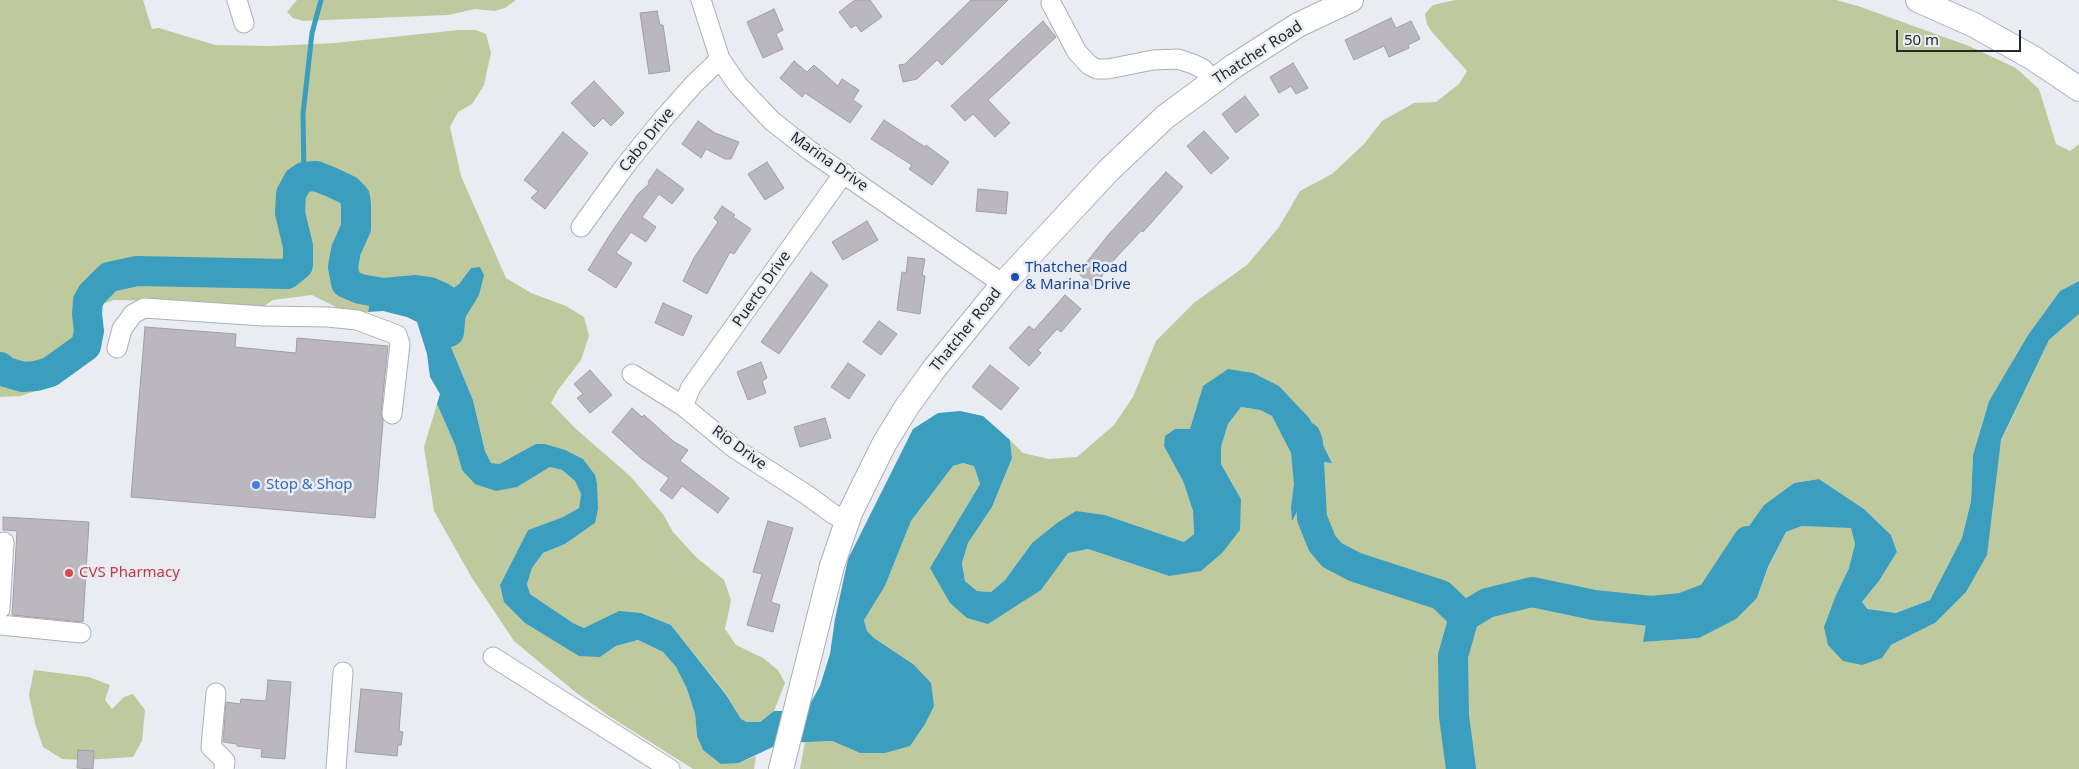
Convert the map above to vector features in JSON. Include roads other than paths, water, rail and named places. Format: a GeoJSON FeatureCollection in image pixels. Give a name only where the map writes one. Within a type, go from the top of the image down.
{"type":"FeatureCollection","features":[{"type":"Feature","properties":{"kind":"main road","name":"Thatcher Road"},"geometry":{"type":"LineString","coordinates":[[784,758],[832,566],[847,521],[864,480],[906,408],[934,369],[1003,284],[1138,141],[1165,117],[1234,66],[1298,25],[1351,0]]}},
{"type":"Feature","properties":{"kind":"main road"},"geometry":{"type":"LineString","coordinates":[[1918,0],[1974,25],[2032,58],[2079,89]]}},
{"type":"Feature","properties":{"kind":"street"},"geometry":{"type":"LineString","coordinates":[[237,0],[244,23]]}},
{"type":"Feature","properties":{"kind":"street","name":"Marina Drive"},"geometry":{"type":"LineString","coordinates":[[700,0],[720,59],[738,85],[772,121],[1003,284]]}},
{"type":"Feature","properties":{"kind":"street"},"geometry":{"type":"LineString","coordinates":[[1051,3],[1077,52],[1089,65],[1108,69],[1153,60],[1178,59],[1203,70],[1213,82]]}},
{"type":"Feature","properties":{"kind":"street","name":"Cabo Drive"},"geometry":{"type":"LineString","coordinates":[[581,227],[655,128],[694,84],[720,59]]}},
{"type":"Feature","properties":{"kind":"street","name":"Puerto Drive"},"geometry":{"type":"LineString","coordinates":[[683,406],[691,387],[844,173]]}},
{"type":"Feature","properties":{"kind":"street"},"geometry":{"type":"LineString","coordinates":[[117,348],[122,329],[133,314],[144,308],[263,316],[328,316],[357,320],[397,336],[400,344],[392,414]]}},
{"type":"Feature","properties":{"kind":"street","name":"Rio Drive"},"geometry":{"type":"LineString","coordinates":[[632,374],[683,406],[734,448],[833,514],[847,521]]}},
{"type":"Feature","properties":{"kind":"street"},"geometry":{"type":"LineString","coordinates":[[0,610],[4,542]]}},
{"type":"Feature","properties":{"kind":"street"},"geometry":{"type":"LineString","coordinates":[[0,625],[81,633]]}},
{"type":"Feature","properties":{"kind":"street"},"geometry":{"type":"LineString","coordinates":[[493,657],[670,769]]}},
{"type":"Feature","properties":{"kind":"street"},"geometry":{"type":"LineString","coordinates":[[336,769],[343,672]]}},
{"type":"Feature","properties":{"kind":"street"},"geometry":{"type":"LineString","coordinates":[[216,693],[211,747],[225,761],[224,769]]}},
{"type":"Feature","properties":{"kind":"water"},"geometry":{"type":"Polygon","coordinates":[[[480,267],[484,275],[479,295],[454,336],[451,347],[473,400],[485,451],[491,463],[499,464],[536,444],[545,444],[565,450],[583,459],[595,475],[597,484],[598,509],[595,523],[565,544],[543,553],[532,568],[527,584],[530,594],[573,623],[584,628],[619,611],[641,613],[671,625],[727,696],[741,719],[747,722],[760,722],[774,711],[806,711],[820,686],[830,654],[835,619],[848,559],[913,429],[938,413],[960,411],[983,416],[1010,440],[1012,458],[992,507],[968,543],[962,563],[965,581],[977,591],[991,592],[1005,580],[1032,543],[1076,511],[1105,515],[1184,542],[1194,534],[1193,511],[1183,481],[1164,446],[1165,436],[1175,429],[1190,429],[1203,386],[1228,369],[1253,373],[1279,386],[1310,419],[1332,463],[1322,462],[1310,465],[1309,489],[1292,521],[1291,507],[1294,484],[1291,453],[1272,416],[1260,410],[1241,407],[1228,424],[1221,447],[1221,464],[1241,499],[1240,530],[1222,553],[1201,571],[1169,576],[1088,549],[1068,553],[1041,590],[988,624],[967,618],[950,603],[930,568],[980,484],[974,466],[963,463],[953,466],[911,521],[885,586],[864,620],[867,631],[874,638],[913,664],[931,683],[934,706],[925,724],[910,746],[885,753],[860,753],[832,741],[781,743],[739,763],[721,764],[703,750],[697,736],[695,714],[687,689],[676,667],[663,652],[638,640],[616,646],[600,657],[579,656],[525,623],[504,602],[500,585],[528,530],[563,517],[579,508],[581,494],[575,481],[562,470],[550,467],[517,487],[496,491],[475,484],[462,470],[455,445],[437,404],[440,394],[430,377],[427,354],[417,322],[407,317],[383,311],[368,312],[370,301],[374,294],[384,290],[404,289],[424,293],[433,298],[442,296],[459,284],[471,268],[480,267]]]}},
{"type":"Feature","properties":{"kind":"water"},"geometry":{"type":"Polygon","coordinates":[[[2079,281],[2079,314],[2049,340],[2001,440],[1987,555],[1966,592],[1935,623],[1891,645],[1882,658],[1862,665],[1843,661],[1828,645],[1824,627],[1849,568],[1855,544],[1851,528],[1802,526],[1786,532],[1768,567],[1757,598],[1736,619],[1699,638],[1643,642],[1648,611],[1704,609],[1725,578],[1736,544],[1764,505],[1794,483],[1819,479],[1864,509],[1891,535],[1897,552],[1879,581],[1862,602],[1868,609],[1896,613],[1930,600],[1962,538],[1971,501],[1973,455],[1989,401],[2028,335],[2060,291],[2079,281]]]}},
{"type":"Feature","properties":{"kind":"waterway"},"geometry":{"type":"LineString","coordinates":[[304,177],[303,114],[312,33],[321,0]]}},
{"type":"Feature","properties":{"kind":"waterway"},"geometry":{"type":"LineString","coordinates":[[0,367],[6,372],[23,377],[36,376],[50,372],[86,346],[89,331],[88,301],[92,294],[109,277],[137,271],[287,274],[298,265],[298,246],[290,213],[291,194],[298,181],[304,177],[316,176],[348,190],[355,197],[356,228],[346,250],[343,267],[346,283],[360,289],[383,293],[416,290],[430,292],[443,298],[451,311],[449,332]]}},
{"type":"Feature","properties":{"kind":"waterway"},"geometry":{"type":"LineString","coordinates":[[1306,437],[1308,443],[1312,518],[1322,543],[1332,555],[1355,567],[1441,595],[1464,617]]}},
{"type":"Feature","properties":{"kind":"waterway"},"geometry":{"type":"LineString","coordinates":[[1461,769],[1454,716],[1453,656],[1464,617],[1487,603],[1532,592],[1594,605],[1651,611],[1682,608],[1711,597],[1748,541]]}},
{"type":"Feature","properties":{"kind":"place","name":"Thatcher Road & Marina Drive"},"geometry":{"type":"Point","coordinates":[1015,277]}},
{"type":"Feature","properties":{"kind":"place","name":"Stop & Shop"},"geometry":{"type":"Point","coordinates":[256,485]}},
{"type":"Feature","properties":{"kind":"place","name":"CVS Pharmacy"},"geometry":{"type":"Point","coordinates":[69,573]}}]}
